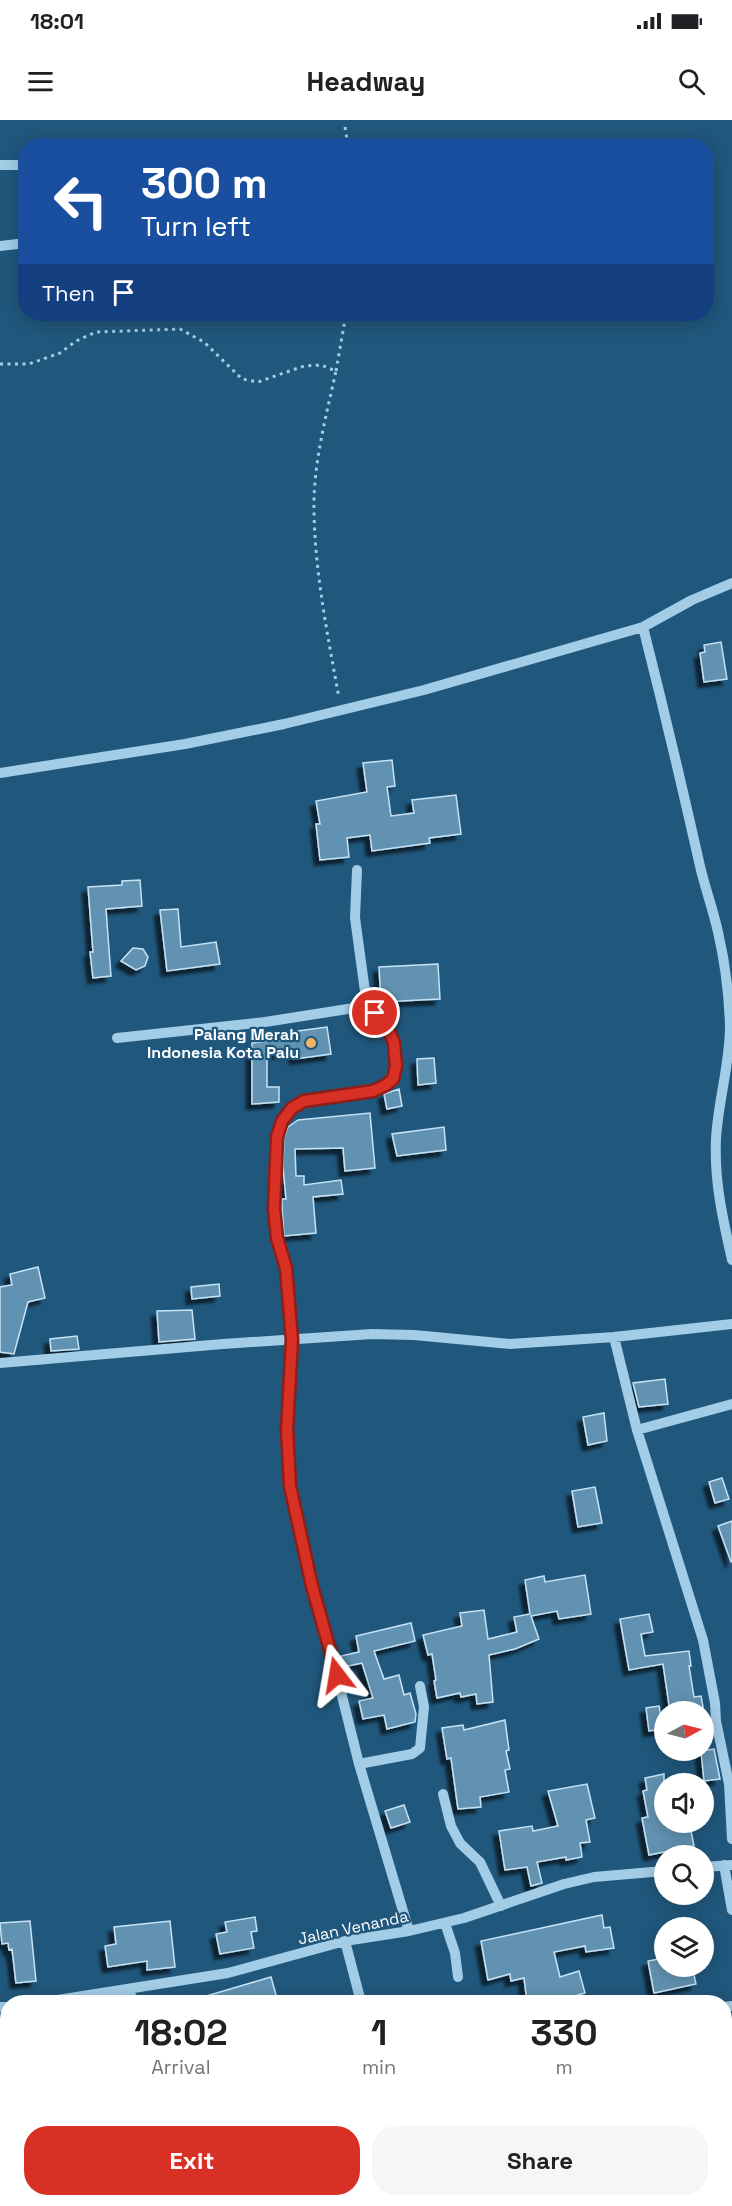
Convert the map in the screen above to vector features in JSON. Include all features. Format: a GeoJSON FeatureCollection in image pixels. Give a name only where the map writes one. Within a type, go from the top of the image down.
{"type":"FeatureCollection","features":[{"type":"Feature","properties":{"kind":"street"},"geometry":{"type":"LineString","coordinates":[[0,165],[18,165]]}},
{"type":"Feature","properties":{"kind":"street"},"geometry":{"type":"LineString","coordinates":[[0,246],[18,244]]}},
{"type":"Feature","properties":{"kind":"street"},"geometry":{"type":"LineString","coordinates":[[0,773],[185,744],[341,711],[434,688],[643,627],[692,600],[732,583]]}},
{"type":"Feature","properties":{"kind":"street"},"geometry":{"type":"LineString","coordinates":[[643,627],[718,932],[725,975],[730,1027],[727,1065],[716,1137],[716,1162],[722,1218],[732,1260]]}},
{"type":"Feature","properties":{"kind":"street"},"geometry":{"type":"LineString","coordinates":[[357,870],[355,918],[367,1006],[387,1026],[394,1043],[396,1066],[393,1079],[373,1091],[304,1101],[292,1108],[282,1121],[277,1137],[274,1209],[277,1238],[286,1268],[292,1340],[287,1429],[290,1486],[312,1586],[359,1764],[409,1931]]}},
{"type":"Feature","properties":{"kind":"street"},"geometry":{"type":"LineString","coordinates":[[117,1038],[265,1022],[367,1006]]}},
{"type":"Feature","properties":{"kind":"street"},"geometry":{"type":"LineString","coordinates":[[0,1363],[372,1334],[414,1335],[510,1344],[614,1337],[732,1324]]}},
{"type":"Feature","properties":{"kind":"street"},"geometry":{"type":"LineString","coordinates":[[614,1337],[637,1430],[705,1651],[729,1784],[732,1839]]}},
{"type":"Feature","properties":{"kind":"street"},"geometry":{"type":"LineString","coordinates":[[637,1430],[732,1404]]}},
{"type":"Feature","properties":{"kind":"street"},"geometry":{"type":"LineString","coordinates":[[359,1764],[412,1754],[420,1748],[424,1707],[420,1686]]}},
{"type":"Feature","properties":{"kind":"street"},"geometry":{"type":"LineString","coordinates":[[443,1794],[451,1826],[460,1843],[480,1862],[501,1905]]}},
{"type":"Feature","properties":{"kind":"street"},"geometry":{"type":"LineString","coordinates":[[728,1865],[732,1910]]}},
{"type":"Feature","properties":{"kind":"street","name":"Jalan Venanda"},"geometry":{"type":"LineString","coordinates":[[95,1995],[228,1973],[345,1941],[445,1923],[564,1884],[594,1877],[654,1872]]}},
{"type":"Feature","properties":{"kind":"street"},"geometry":{"type":"LineString","coordinates":[[445,1923],[458,1977]]}},
{"type":"Feature","properties":{"kind":"street"},"geometry":{"type":"LineString","coordinates":[[345,1941],[359,1995]]}},
{"type":"Feature","properties":{"kind":"street"},"geometry":{"type":"LineString","coordinates":[[130,1990],[131,1995]]}},
{"type":"Feature","properties":{"kind":"path"},"geometry":{"type":"LineString","coordinates":[[345,127],[347,138]]}},
{"type":"Feature","properties":{"kind":"path"},"geometry":{"type":"LineString","coordinates":[[341,711],[321,592],[314,511],[317,459],[345,321]]}},
{"type":"Feature","properties":{"kind":"path"},"geometry":{"type":"LineString","coordinates":[[0,364],[29,364],[60,353],[76,341],[96,332],[180,329],[204,342],[243,380],[258,382],[304,366],[321,365],[336,371]]}},
{"type":"Feature","properties":{"kind":"building"},"geometry":{"type":"Polygon","coordinates":[[[721,642],[727,679],[704,682],[700,653],[705,652],[704,645],[721,642]]]}},
{"type":"Feature","properties":{"kind":"building"},"geometry":{"type":"Polygon","coordinates":[[[392,760],[395,786],[387,787],[391,816],[414,813],[412,800],[456,795],[461,834],[429,838],[430,843],[372,851],[370,835],[347,838],[349,857],[320,860],[316,824],[320,824],[316,801],[367,792],[363,763],[392,760]]]}},
{"type":"Feature","properties":{"kind":"building"},"geometry":{"type":"Polygon","coordinates":[[[140,880],[142,906],[106,909],[111,976],[93,978],[88,887],[122,885],[122,881],[140,880]]]}},
{"type":"Feature","properties":{"kind":"building"},"geometry":{"type":"Polygon","coordinates":[[[178,909],[181,947],[216,942],[220,964],[167,971],[160,910],[178,909]]]}},
{"type":"Feature","properties":{"kind":"building"},"geometry":{"type":"Polygon","coordinates":[[[133,948],[143,949],[148,957],[145,966],[136,970],[121,961],[133,948]]]}},
{"type":"Feature","properties":{"kind":"building"},"geometry":{"type":"Polygon","coordinates":[[[438,964],[440,999],[381,1002],[379,967],[438,964]]]}},
{"type":"Feature","properties":{"kind":"building"},"geometry":{"type":"Polygon","coordinates":[[[327,1027],[331,1054],[295,1059],[294,1052],[267,1054],[267,1087],[279,1087],[279,1102],[252,1104],[252,1043],[292,1038],[291,1032],[327,1027]]]}},
{"type":"Feature","properties":{"kind":"building"},"geometry":{"type":"Polygon","coordinates":[[[434,1058],[436,1083],[418,1085],[417,1059],[434,1058]]]}},
{"type":"Feature","properties":{"kind":"building"},"geometry":{"type":"Polygon","coordinates":[[[399,1089],[402,1106],[387,1109],[384,1094],[399,1089]]]}},
{"type":"Feature","properties":{"kind":"building"},"geometry":{"type":"Polygon","coordinates":[[[370,1113],[375,1168],[345,1171],[343,1148],[295,1149],[296,1176],[304,1176],[304,1185],[341,1180],[343,1194],[313,1197],[316,1233],[284,1236],[282,1199],[286,1199],[283,1167],[284,1138],[288,1127],[298,1120],[370,1113]]]}},
{"type":"Feature","properties":{"kind":"building"},"geometry":{"type":"Polygon","coordinates":[[[444,1127],[446,1150],[397,1156],[392,1134],[444,1127]]]}},
{"type":"Feature","properties":{"kind":"building"},"geometry":{"type":"Polygon","coordinates":[[[38,1267],[45,1298],[28,1302],[14,1354],[0,1352],[0,1287],[12,1285],[10,1274],[38,1267]]]}},
{"type":"Feature","properties":{"kind":"building"},"geometry":{"type":"Polygon","coordinates":[[[219,1284],[220,1296],[192,1299],[191,1287],[219,1284]]]}},
{"type":"Feature","properties":{"kind":"building"},"geometry":{"type":"Polygon","coordinates":[[[192,1310],[195,1339],[159,1342],[157,1311],[192,1310]]]}},
{"type":"Feature","properties":{"kind":"building"},"geometry":{"type":"Polygon","coordinates":[[[77,1336],[79,1349],[51,1351],[50,1339],[77,1336]]]}},
{"type":"Feature","properties":{"kind":"building"},"geometry":{"type":"Polygon","coordinates":[[[665,1379],[668,1404],[639,1407],[633,1383],[665,1379]]]}},
{"type":"Feature","properties":{"kind":"building"},"geometry":{"type":"Polygon","coordinates":[[[604,1413],[607,1441],[588,1445],[583,1417],[604,1413]]]}},
{"type":"Feature","properties":{"kind":"building"},"geometry":{"type":"Polygon","coordinates":[[[722,1478],[729,1499],[715,1503],[709,1482],[722,1478]]]}},
{"type":"Feature","properties":{"kind":"building"},"geometry":{"type":"Polygon","coordinates":[[[595,1487],[602,1523],[578,1527],[572,1491],[595,1487]]]}},
{"type":"Feature","properties":{"kind":"building"},"geometry":{"type":"Polygon","coordinates":[[[732,1521],[732,1561],[731,1562],[718,1526],[732,1521]]]}},
{"type":"Feature","properties":{"kind":"building"},"geometry":{"type":"Polygon","coordinates":[[[585,1575],[591,1614],[559,1619],[557,1611],[531,1616],[539,1639],[515,1649],[489,1655],[493,1702],[477,1704],[476,1694],[461,1697],[460,1693],[437,1698],[432,1654],[428,1655],[423,1635],[462,1626],[460,1613],[484,1610],[488,1639],[517,1632],[514,1617],[530,1614],[525,1580],[544,1576],[545,1582],[585,1575]]]}},
{"type":"Feature","properties":{"kind":"building"},"geometry":{"type":"Polygon","coordinates":[[[649,1614],[653,1632],[641,1634],[645,1656],[689,1651],[694,1697],[701,1696],[702,1701],[668,1701],[663,1664],[629,1670],[620,1619],[649,1614]]]}},
{"type":"Feature","properties":{"kind":"building"},"geometry":{"type":"Polygon","coordinates":[[[411,1623],[415,1641],[374,1651],[384,1679],[399,1675],[404,1695],[410,1693],[416,1714],[415,1722],[387,1729],[384,1715],[363,1719],[359,1701],[373,1698],[362,1663],[343,1667],[341,1656],[359,1652],[356,1636],[411,1623]]]}},
{"type":"Feature","properties":{"kind":"building"},"geometry":{"type":"Polygon","coordinates":[[[654,1707],[654,1730],[649,1731],[646,1708],[654,1707]]]}},
{"type":"Feature","properties":{"kind":"building"},"geometry":{"type":"Polygon","coordinates":[[[505,1720],[509,1750],[506,1751],[510,1769],[505,1770],[509,1792],[480,1797],[481,1807],[458,1809],[451,1758],[447,1759],[442,1728],[463,1725],[464,1730],[505,1720]]]}},
{"type":"Feature","properties":{"kind":"building"},"geometry":{"type":"Polygon","coordinates":[[[714,1749],[720,1779],[714,1780],[714,1773],[703,1773],[702,1761],[714,1761],[714,1749]]]}},
{"type":"Feature","properties":{"kind":"building"},"geometry":{"type":"Polygon","coordinates":[[[654,1776],[654,1833],[692,1833],[694,1845],[654,1845],[654,1854],[649,1855],[642,1818],[648,1817],[643,1791],[647,1790],[645,1778],[654,1776]]]}},
{"type":"Feature","properties":{"kind":"building"},"geometry":{"type":"Polygon","coordinates":[[[587,1784],[595,1818],[586,1820],[590,1842],[580,1843],[582,1857],[537,1862],[542,1883],[531,1886],[527,1867],[505,1870],[499,1831],[532,1826],[533,1831],[558,1826],[548,1791],[587,1784]]]}},
{"type":"Feature","properties":{"kind":"building"},"geometry":{"type":"Polygon","coordinates":[[[404,1805],[410,1822],[391,1828],[385,1811],[404,1805]]]}},
{"type":"Feature","properties":{"kind":"building"},"geometry":{"type":"Polygon","coordinates":[[[602,1915],[604,1928],[610,1927],[614,1948],[586,1952],[585,1946],[554,1952],[560,1977],[579,1971],[585,1993],[526,1995],[524,1978],[511,1981],[510,1974],[488,1980],[481,1941],[602,1915]]]}},
{"type":"Feature","properties":{"kind":"building"},"geometry":{"type":"Polygon","coordinates":[[[255,1917],[257,1931],[251,1932],[254,1948],[220,1954],[216,1934],[227,1932],[225,1922],[255,1917]]]}},
{"type":"Feature","properties":{"kind":"building"},"geometry":{"type":"Polygon","coordinates":[[[30,1921],[36,1981],[16,1983],[12,1949],[9,1950],[8,1943],[2,1944],[0,1923],[30,1921]]]}},
{"type":"Feature","properties":{"kind":"building"},"geometry":{"type":"Polygon","coordinates":[[[170,1921],[175,1967],[147,1970],[147,1961],[108,1967],[105,1946],[116,1944],[114,1927],[170,1921]]]}},
{"type":"Feature","properties":{"kind":"building"},"geometry":{"type":"Polygon","coordinates":[[[654,1960],[654,1977],[694,1977],[696,1984],[654,1993],[648,1961],[654,1960]]]}},
{"type":"Feature","properties":{"kind":"building"},"geometry":{"type":"Polygon","coordinates":[[[271,1977],[276,1995],[210,1995],[271,1977]]]}},
{"type":"Feature","properties":{"kind":"place","name":"Palang Merah Indonesia Kota Palu"},"geometry":{"type":"Point","coordinates":[311,1043]}},
{"type":"Feature","properties":{"kind":"route"},"geometry":{"type":"LineString","coordinates":[[337,1675],[312,1586],[290,1486],[287,1429],[292,1340],[286,1268],[277,1238],[274,1209],[277,1137],[282,1121],[292,1108],[304,1101],[373,1091],[393,1079],[396,1066],[394,1043],[387,1026],[375,1013]]}}]}
